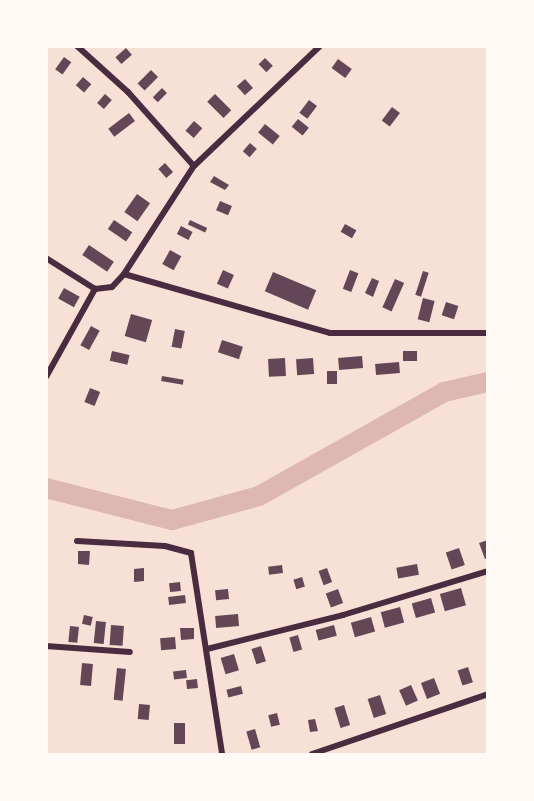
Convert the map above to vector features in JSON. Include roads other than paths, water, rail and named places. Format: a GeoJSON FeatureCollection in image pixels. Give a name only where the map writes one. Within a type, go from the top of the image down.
{"type":"FeatureCollection","features":[{"type":"Feature","properties":{"kind":"street"},"geometry":{"type":"LineString","coordinates":[[77,46],[128,92],[194,166]]}},
{"type":"Feature","properties":{"kind":"street"},"geometry":{"type":"LineString","coordinates":[[46,258],[95,289],[112,287],[124,274],[194,166],[320,46]]}},
{"type":"Feature","properties":{"kind":"street"},"geometry":{"type":"LineString","coordinates":[[124,274],[330,333],[488,333]]}},
{"type":"Feature","properties":{"kind":"street"},"geometry":{"type":"LineString","coordinates":[[46,376],[95,289]]}},
{"type":"Feature","properties":{"kind":"street"},"geometry":{"type":"LineString","coordinates":[[77,541],[165,546],[191,553],[222,754]]}},
{"type":"Feature","properties":{"kind":"street"},"geometry":{"type":"LineString","coordinates":[[207,649],[343,615],[488,571]]}},
{"type":"Feature","properties":{"kind":"street"},"geometry":{"type":"LineString","coordinates":[[46,646],[130,652]]}},
{"type":"Feature","properties":{"kind":"street"},"geometry":{"type":"LineString","coordinates":[[312,754],[488,694]]}},
{"type":"Feature","properties":{"kind":"waterway"},"geometry":{"type":"LineString","coordinates":[[46,488],[172,520],[259,496],[444,392],[488,382]]}}]}
